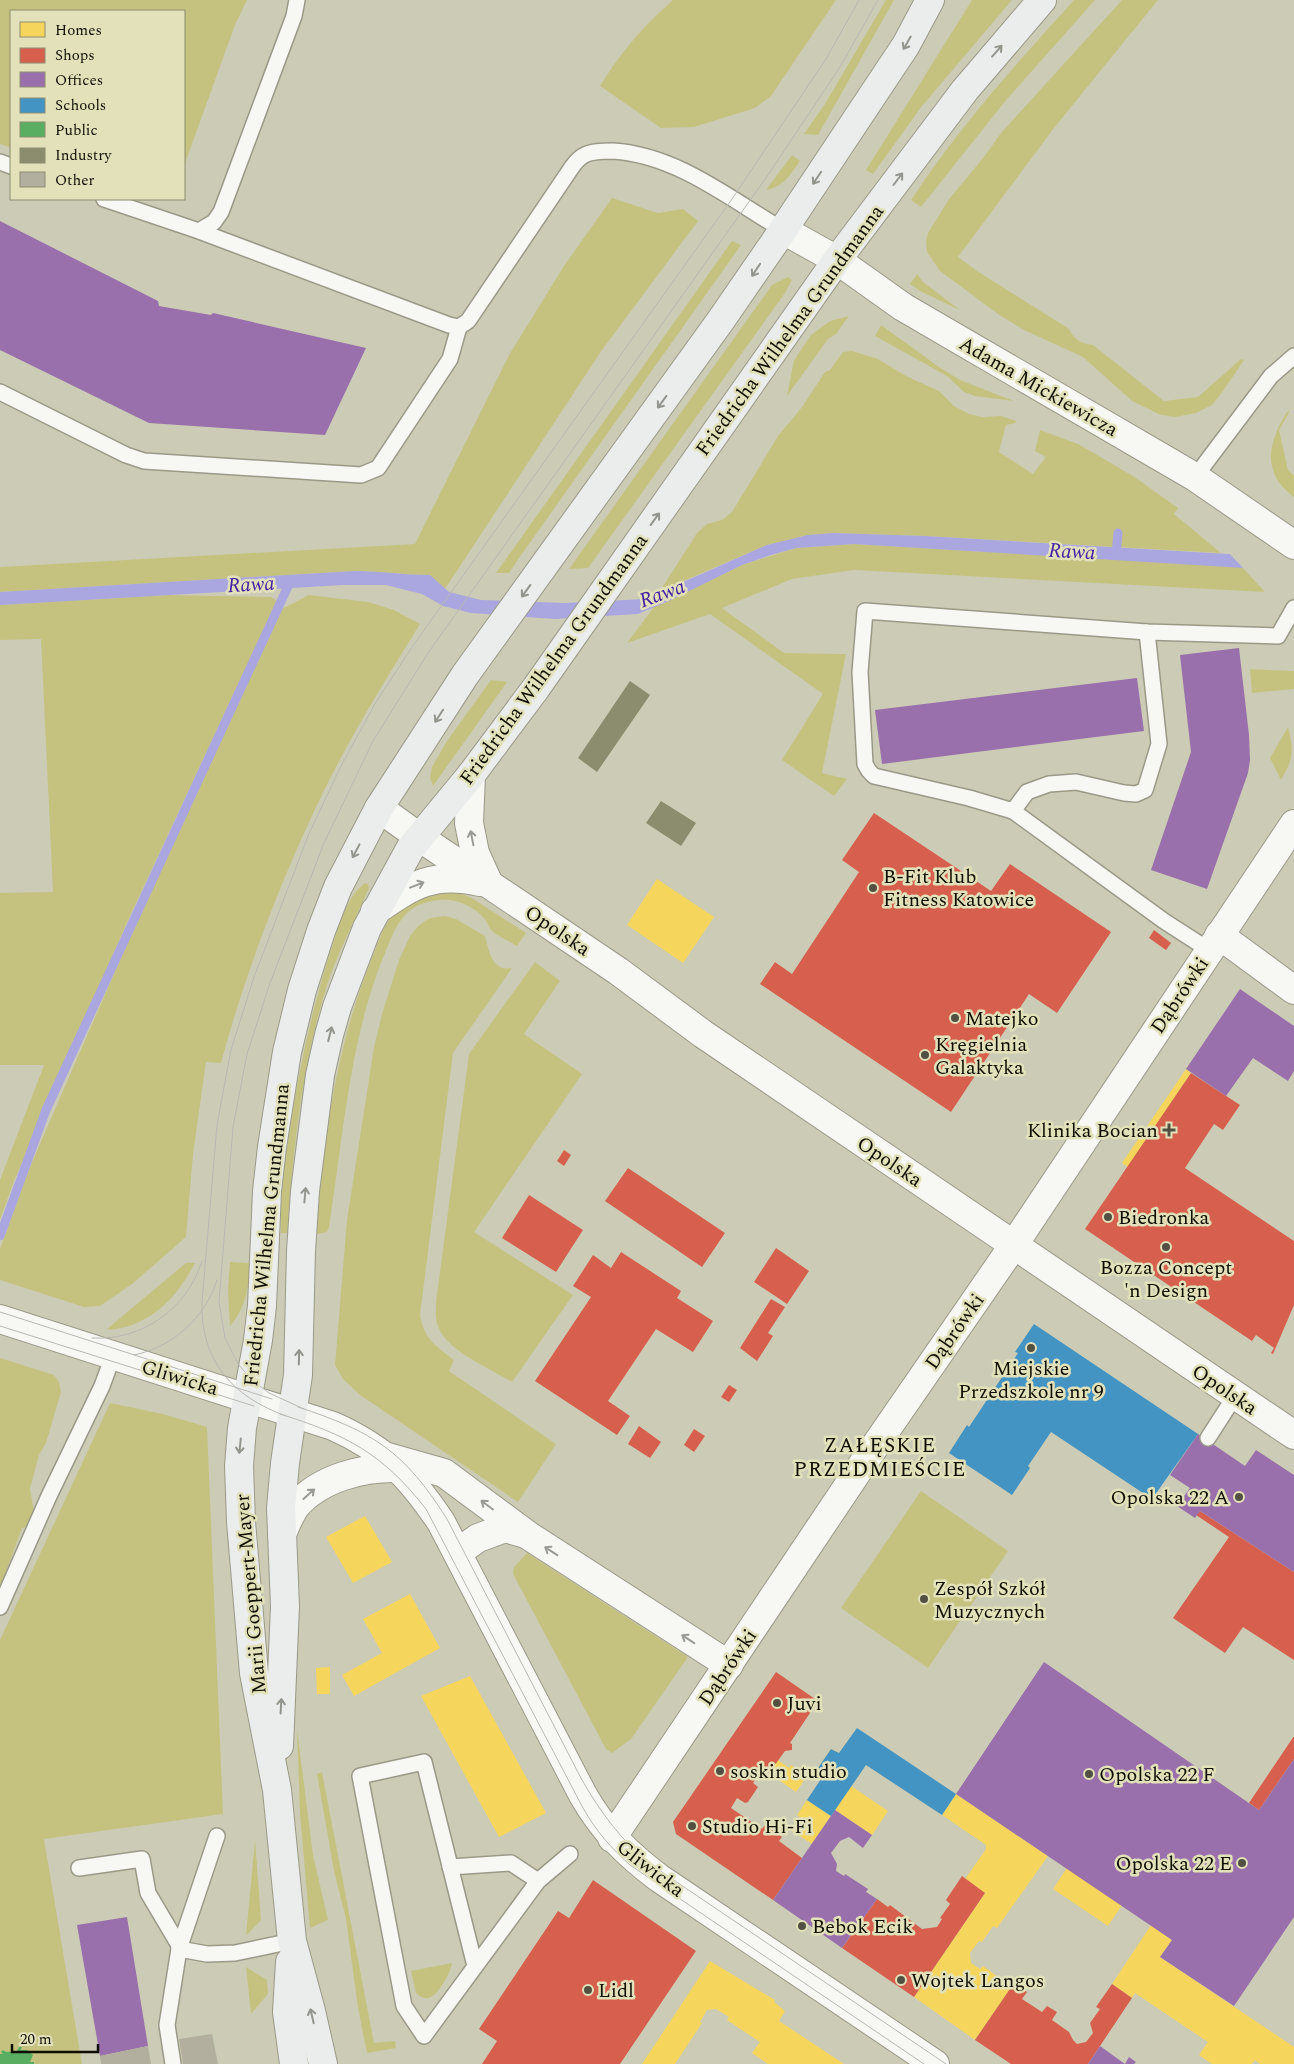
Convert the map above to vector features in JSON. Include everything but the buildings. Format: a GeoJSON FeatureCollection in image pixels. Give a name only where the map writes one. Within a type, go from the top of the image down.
{"type":"FeatureCollection","features":[{"type":"Feature","properties":{"kind":"main road","name":"Friedricha Wilhelma Grundmanna"},"geometry":{"type":"LineString","coordinates":[[248,1398],[262,1306],[270,1164],[287,1052],[302,990],[321,931],[341,880],[379,808],[466,675],[721,320],[783,230],[906,45],[930,0]]}},
{"type":"Feature","properties":{"kind":"main road","name":"Friedricha Wilhelma Grundmanna"},"geometry":{"type":"LineString","coordinates":[[294,1412],[298,1375],[303,1221],[320,1075],[337,1007],[360,944],[376,911],[410,849],[471,776],[536,688],[837,260],[965,90],[1042,0]]}},
{"type":"Feature","properties":{"kind":"main road","name":"Marii Goeppert-Mayer"},"geometry":{"type":"LineString","coordinates":[[248,1398],[239,1454],[241,1522],[254,1673],[276,1790],[292,1941],[323,2064]]}},
{"type":"Feature","properties":{"kind":"main road","name":"Marii Goeppert-Mayer"},"geometry":{"type":"LineString","coordinates":[[276,1790],[286,1606],[282,1534],[282,1485],[294,1412]]}},
{"type":"Feature","properties":{"kind":"main road","name":"Marii Goeppert-Mayer"},"geometry":{"type":"LineString","coordinates":[[292,1941],[287,2012],[294,2064]]}},
{"type":"Feature","properties":{"kind":"street","name":"Adama Mickiewicza"},"geometry":{"type":"LineString","coordinates":[[783,230],[837,260],[903,307],[1195,477],[1294,545]]}},
{"type":"Feature","properties":{"kind":"street"},"geometry":{"type":"LineString","coordinates":[[471,776],[470,823],[475,853],[489,884]]}},
{"type":"Feature","properties":{"kind":"street","name":"Opolska"},"geometry":{"type":"LineString","coordinates":[[379,808],[419,837],[618,970],[710,1038],[1013,1246],[1294,1435]]}},
{"type":"Feature","properties":{"kind":"street","name":"Dąbrówki"},"geometry":{"type":"LineString","coordinates":[[612,1838],[870,1454],[1013,1246],[1294,824]]}},
{"type":"Feature","properties":{"kind":"street","name":"Opolska"},"geometry":{"type":"LineString","coordinates":[[376,911],[412,886],[447,877],[467,878],[489,884]]}},
{"type":"Feature","properties":{"kind":"street"},"geometry":{"type":"LineString","coordinates":[[1214,943],[1294,990]]}},
{"type":"Feature","properties":{"kind":"street","name":"Gliwicka"},"geometry":{"type":"LineString","coordinates":[[0,1318],[113,1356],[294,1412],[346,1432],[366,1442],[392,1462],[418,1488],[441,1522],[584,1795],[596,1817],[612,1838],[633,1859],[659,1878],[935,2064]]}},
{"type":"Feature","properties":{"kind":"street","name":"Gliwicka"},"geometry":{"type":"LineString","coordinates":[[282,1534],[295,1507],[324,1483],[368,1471],[392,1462],[444,1473],[526,1534],[729,1666]]}},
{"type":"Feature","properties":{"kind":"street","name":"Gliwicka"},"geometry":{"type":"LineString","coordinates":[[458,1552],[478,1538],[505,1528],[526,1534]]}},
{"type":"Feature","properties":{"kind":"lane"},"geometry":{"type":"LineString","coordinates":[[200,231],[214,222],[221,212],[294,16],[297,0]]}},
{"type":"Feature","properties":{"kind":"lane"},"geometry":{"type":"LineString","coordinates":[[0,392],[126,455],[144,461],[361,475],[378,468],[450,359],[459,327],[468,321],[572,167],[584,155],[603,150],[620,152],[672,165],[716,188],[783,230]]}},
{"type":"Feature","properties":{"kind":"lane"},"geometry":{"type":"LineString","coordinates":[[107,200],[200,231],[449,325],[459,327]]}},
{"type":"Feature","properties":{"kind":"lane"},"geometry":{"type":"LineString","coordinates":[[1195,477],[1271,376],[1294,356]]}},
{"type":"Feature","properties":{"kind":"lane"},"geometry":{"type":"LineString","coordinates":[[1214,943],[1164,921],[1013,811],[969,798],[874,776],[866,764],[860,672],[864,611],[1147,632],[1278,636],[1294,608]]}},
{"type":"Feature","properties":{"kind":"lane"},"geometry":{"type":"LineString","coordinates":[[1013,811],[1027,792],[1049,784],[1076,782],[1136,794],[1145,790],[1159,744],[1147,632]]}},
{"type":"Feature","properties":{"kind":"lane"},"geometry":{"type":"LineString","coordinates":[[0,1607],[49,1496],[102,1386],[113,1356]]}},
{"type":"Feature","properties":{"kind":"lane"},"geometry":{"type":"LineString","coordinates":[[1208,1438],[1235,1396]]}},
{"type":"Feature","properties":{"kind":"lane"},"geometry":{"type":"LineString","coordinates":[[475,1966],[424,1762],[360,1776],[404,2006],[424,2036],[538,1881],[570,1854]]}},
{"type":"Feature","properties":{"kind":"lane"},"geometry":{"type":"LineString","coordinates":[[173,2064],[167,2025],[180,1948],[217,1836]]}},
{"type":"Feature","properties":{"kind":"lane"},"geometry":{"type":"LineString","coordinates":[[79,1868],[142,1859],[148,1893],[180,1948],[207,1954],[235,1952],[292,1941]]}},
{"type":"Feature","properties":{"kind":"lane"},"geometry":{"type":"LineString","coordinates":[[450,1867],[511,1863],[538,1881]]}},
{"type":"Feature","properties":{"kind":"shaded area"},"geometry":{"type":"Polygon","coordinates":[[[0,0],[247,0],[235,25],[185,163],[185,10],[10,10],[10,148],[0,144],[0,0]]]}},
{"type":"Feature","properties":{"kind":"shaded area"},"geometry":{"type":"Polygon","coordinates":[[[673,0],[836,0],[771,96],[755,108],[694,127],[661,128],[600,86],[633,40],[673,0]]]}},
{"type":"Feature","properties":{"kind":"shaded area"},"geometry":{"type":"Polygon","coordinates":[[[886,0],[894,0],[818,135],[804,134],[825,104],[886,0]]]}},
{"type":"Feature","properties":{"kind":"shaded area"},"geometry":{"type":"Polygon","coordinates":[[[972,0],[1012,0],[922,106],[873,174],[866,170],[972,0]]]}},
{"type":"Feature","properties":{"kind":"shaded area"},"geometry":{"type":"Polygon","coordinates":[[[1074,0],[1095,0],[1007,99],[921,207],[911,200],[968,122],[1074,0]]]}},
{"type":"Feature","properties":{"kind":"shaded area"},"geometry":{"type":"Polygon","coordinates":[[[1122,0],[1158,0],[1054,128],[958,257],[1069,329],[1078,340],[1093,345],[1164,401],[1198,397],[1241,359],[1244,360],[1212,405],[1196,413],[1176,417],[1161,415],[1132,401],[1083,357],[1024,330],[998,314],[940,271],[927,252],[926,242],[928,233],[949,199],[1001,133],[1122,0]]]}},
{"type":"Feature","properties":{"kind":"shaded area"},"geometry":{"type":"Polygon","coordinates":[[[792,155],[800,161],[793,171],[778,186],[766,190],[792,155]]]}},
{"type":"Feature","properties":{"kind":"shaded area"},"geometry":{"type":"Polygon","coordinates":[[[612,198],[658,213],[683,209],[698,221],[602,350],[445,589],[429,575],[355,571],[0,592],[0,567],[415,544],[509,355],[564,266],[612,198]]]}},
{"type":"Feature","properties":{"kind":"shaded area"},"geometry":{"type":"Polygon","coordinates":[[[732,241],[741,245],[509,573],[496,573],[732,241]]]}},
{"type":"Feature","properties":{"kind":"shaded area"},"geometry":{"type":"Polygon","coordinates":[[[917,274],[923,282],[960,310],[922,292],[910,284],[917,274]]]}},
{"type":"Feature","properties":{"kind":"shaded area"},"geometry":{"type":"Polygon","coordinates":[[[788,277],[792,280],[785,293],[588,568],[569,569],[772,285],[788,277]]]}},
{"type":"Feature","properties":{"kind":"shaded area"},"geometry":{"type":"Polygon","coordinates":[[[849,316],[836,334],[828,339],[787,396],[794,360],[811,335],[830,321],[849,316]]]}},
{"type":"Feature","properties":{"kind":"shaded area"},"geometry":{"type":"Polygon","coordinates":[[[881,325],[960,380],[1014,401],[975,396],[964,392],[947,376],[875,336],[881,325]]]}},
{"type":"Feature","properties":{"kind":"shaded area"},"geometry":{"type":"Polygon","coordinates":[[[852,351],[878,359],[906,376],[939,391],[954,406],[969,414],[983,417],[1001,416],[1016,421],[1006,425],[999,452],[1033,474],[1046,457],[1035,451],[1040,430],[1078,444],[1133,476],[1178,508],[1174,514],[1221,553],[925,536],[833,533],[808,535],[767,545],[660,591],[697,533],[707,524],[722,520],[732,512],[778,436],[802,407],[825,372],[830,370],[843,352],[852,351]]]}},
{"type":"Feature","properties":{"kind":"shaded area"},"geometry":{"type":"Polygon","coordinates":[[[1290,411],[1279,430],[1288,470],[1294,476],[1294,497],[1283,488],[1276,478],[1271,457],[1275,435],[1280,423],[1287,412],[1290,411]]]}},
{"type":"Feature","properties":{"kind":"shaded area"},"geometry":{"type":"Polygon","coordinates":[[[854,544],[1242,567],[1265,592],[854,570],[792,579],[722,608],[784,653],[846,654],[822,773],[847,779],[834,796],[782,760],[823,694],[710,614],[627,643],[654,607],[742,565],[796,548],[854,544]]]}},
{"type":"Feature","properties":{"kind":"shaded area"},"geometry":{"type":"Polygon","coordinates":[[[167,595],[271,597],[277,601],[129,918],[14,1181],[0,1220],[0,1180],[44,1065],[0,1065],[0,893],[53,892],[41,639],[0,640],[0,605],[167,595]]]}},
{"type":"Feature","properties":{"kind":"shaded area"},"geometry":{"type":"Polygon","coordinates":[[[309,595],[368,602],[394,610],[420,624],[354,733],[304,833],[252,963],[221,1063],[206,1062],[193,1154],[186,1237],[132,1284],[100,1306],[84,1307],[0,1280],[0,1249],[29,1169],[160,868],[280,610],[309,595]]]}},
{"type":"Feature","properties":{"kind":"shaded area"},"geometry":{"type":"Polygon","coordinates":[[[1250,669],[1294,671],[1294,689],[1252,693],[1250,669]]]}},
{"type":"Feature","properties":{"kind":"shaded area"},"geometry":{"type":"Polygon","coordinates":[[[491,680],[507,682],[433,786],[430,778],[432,767],[447,741],[491,680]]]}},
{"type":"Feature","properties":{"kind":"shaded area"},"geometry":{"type":"Polygon","coordinates":[[[1288,727],[1292,749],[1288,767],[1281,780],[1270,758],[1288,727]]]}},
{"type":"Feature","properties":{"kind":"shaded area"},"geometry":{"type":"Polygon","coordinates":[[[365,883],[368,884],[369,888],[332,970],[311,1044],[300,1106],[287,1233],[281,1233],[282,1196],[287,1147],[311,1021],[323,976],[343,915],[352,897],[365,883]]]}},
{"type":"Feature","properties":{"kind":"shaded area"},"geometry":{"type":"Polygon","coordinates":[[[453,890],[472,898],[526,933],[517,946],[494,932],[472,908],[463,903],[449,900],[438,900],[421,904],[407,913],[400,922],[385,953],[363,1018],[349,1088],[329,1227],[327,1232],[316,1234],[328,1127],[341,1056],[361,987],[378,942],[389,919],[404,904],[423,895],[453,890]]]}},
{"type":"Feature","properties":{"kind":"shaded area"},"geometry":{"type":"Polygon","coordinates":[[[445,916],[456,919],[485,936],[490,954],[496,964],[500,967],[512,968],[453,1053],[420,1315],[424,1330],[428,1336],[436,1346],[454,1360],[449,1371],[556,1444],[518,1502],[360,1395],[343,1379],[335,1365],[347,1220],[374,1047],[382,1014],[399,960],[410,936],[418,926],[430,918],[445,916]]]}},
{"type":"Feature","properties":{"kind":"shaded area"},"geometry":{"type":"Polygon","coordinates":[[[535,962],[560,981],[524,1034],[582,1074],[474,1232],[573,1295],[512,1382],[470,1358],[450,1343],[443,1335],[437,1323],[436,1302],[469,1054],[535,962]]]}},
{"type":"Feature","properties":{"kind":"shaded area"},"geometry":{"type":"Polygon","coordinates":[[[230,1262],[250,1263],[246,1297],[240,1312],[230,1326],[228,1290],[230,1262]]]}},
{"type":"Feature","properties":{"kind":"shaded area"},"geometry":{"type":"Polygon","coordinates":[[[186,1263],[195,1263],[183,1284],[158,1310],[138,1323],[114,1330],[107,1329],[186,1263]]]}},
{"type":"Feature","properties":{"kind":"shaded area"},"geometry":{"type":"Polygon","coordinates":[[[0,1358],[54,1375],[59,1382],[61,1392],[46,1443],[39,1455],[30,1489],[34,1512],[29,1526],[22,1528],[0,1588],[0,1358]]]}},
{"type":"Feature","properties":{"kind":"shaded area"},"geometry":{"type":"Polygon","coordinates":[[[110,1403],[163,1414],[207,1427],[223,1814],[44,1839],[82,2064],[0,2064],[0,1640],[110,1403]]]}},
{"type":"Feature","properties":{"kind":"shaded area"},"geometry":{"type":"Polygon","coordinates":[[[921,1491],[1008,1551],[928,1668],[841,1608],[921,1491]]]}},
{"type":"Feature","properties":{"kind":"shaded area"},"geometry":{"type":"Polygon","coordinates":[[[527,1553],[688,1657],[631,1739],[612,1753],[606,1749],[513,1574],[514,1567],[527,1553]]]}},
{"type":"Feature","properties":{"kind":"shaded area"},"geometry":{"type":"Polygon","coordinates":[[[297,1729],[313,1855],[328,1920],[310,1928],[300,1814],[297,1729]]]}},
{"type":"Feature","properties":{"kind":"shaded area"},"geometry":{"type":"Polygon","coordinates":[[[322,1772],[374,2043],[395,2041],[396,2048],[367,2053],[358,2008],[346,1919],[334,1871],[317,1774],[322,1772]]]}},
{"type":"Feature","properties":{"kind":"shaded area"},"geometry":{"type":"Polygon","coordinates":[[[255,1840],[261,1920],[246,1936],[255,1840]]]}},
{"type":"Feature","properties":{"kind":"shaded area"},"geometry":{"type":"Polygon","coordinates":[[[452,1963],[444,1982],[434,1995],[425,1998],[416,1993],[411,1971],[452,1963]]]}},
{"type":"Feature","properties":{"kind":"shaded area"},"geometry":{"type":"Polygon","coordinates":[[[246,1967],[267,1980],[268,1994],[251,2014],[246,1967]]]}},
{"type":"Feature","properties":{"kind":"water","name":"Rawa"},"geometry":{"type":"Polygon","coordinates":[[[833,533],[925,536],[1245,555],[1294,571],[854,544],[796,548],[771,555],[742,565],[638,614],[555,619],[471,613],[443,606],[422,594],[386,585],[343,585],[0,605],[0,592],[355,571],[430,575],[449,592],[481,600],[565,603],[645,599],[767,545],[808,535],[833,533]]]}},
{"type":"Feature","properties":{"kind":"pier"},"geometry":{"type":"Polygon","coordinates":[[[1227,551],[1294,555],[1294,573],[1245,570],[1227,551]]]}},
{"type":"Feature","properties":{"kind":"waterway"},"geometry":{"type":"LineString","coordinates":[[1116,554],[1118,533]]}},
{"type":"Feature","properties":{"kind":"waterway","name":"Rawa"},"geometry":{"type":"LineString","coordinates":[[0,1236],[46,1110],[290,582]]}},
{"type":"Feature","properties":{"kind":"tram line"},"geometry":{"type":"LineString","coordinates":[[286,1416],[250,1398],[223,1374],[207,1342],[203,1323],[202,1302],[217,1125],[231,1050],[254,977],[308,836],[340,768],[376,702],[412,647],[732,199],[826,59],[859,0]]}},
{"type":"Feature","properties":{"kind":"tram line"},"geometry":{"type":"LineString","coordinates":[[304,1409],[269,1393],[252,1380],[238,1364],[225,1338],[219,1302],[233,1127],[247,1054],[270,983],[324,843],[373,741],[428,653],[768,175],[840,67],[878,0]]}},
{"type":"Feature","properties":{"kind":"tram line"},"geometry":{"type":"LineString","coordinates":[[92,1338],[110,1338],[128,1334],[145,1328],[160,1319],[186,1294],[202,1261]]}},
{"type":"Feature","properties":{"kind":"tram line"},"geometry":{"type":"LineString","coordinates":[[134,1355],[162,1345],[186,1329],[204,1307],[212,1294],[217,1280]]}},
{"type":"Feature","properties":{"kind":"tram line"},"geometry":{"type":"LineString","coordinates":[[0,1312],[272,1399]]}},
{"type":"Feature","properties":{"kind":"tram line"},"geometry":{"type":"LineString","coordinates":[[0,1326],[254,1406]]}},
{"type":"Feature","properties":{"kind":"tram line"},"geometry":{"type":"LineString","coordinates":[[298,1407],[347,1425],[367,1435],[401,1460],[416,1476],[447,1519],[582,1780],[604,1815],[621,1836],[650,1864],[946,2064]]}},
{"type":"Feature","properties":{"kind":"tram line"},"geometry":{"type":"LineString","coordinates":[[280,1414],[325,1430],[362,1448],[394,1473],[426,1509],[583,1808],[604,1839],[616,1852],[630,1865],[924,2064]]}},
{"type":"Feature","properties":{"kind":"place","name":"B-Fit Klub Fitness Katowice"},"geometry":{"type":"Point","coordinates":[873,888]}},
{"type":"Feature","properties":{"kind":"place","name":"Matejko"},"geometry":{"type":"Point","coordinates":[955,1018]}},
{"type":"Feature","properties":{"kind":"place","name":"Kręgielnia Galaktyka"},"geometry":{"type":"Point","coordinates":[925,1055]}},
{"type":"Feature","properties":{"kind":"place","name":"Klinika Bocian"},"geometry":{"type":"Point","coordinates":[1169,1130]}},
{"type":"Feature","properties":{"kind":"place","name":"Biedronka"},"geometry":{"type":"Point","coordinates":[1108,1217]}},
{"type":"Feature","properties":{"kind":"place","name":"Bozza Concept 'n Design"},"geometry":{"type":"Point","coordinates":[1166,1247]}},
{"type":"Feature","properties":{"kind":"place","name":"Miejskie Przedszkole nr 9"},"geometry":{"type":"Point","coordinates":[1031,1348]}},
{"type":"Feature","properties":{"kind":"place","name":"Opolska 22 A"},"geometry":{"type":"Point","coordinates":[1239,1497]}},
{"type":"Feature","properties":{"kind":"place","name":"Zespół Szkół Muzycznych"},"geometry":{"type":"Point","coordinates":[924,1599]}},
{"type":"Feature","properties":{"kind":"place","name":"Juvi"},"geometry":{"type":"Point","coordinates":[777,1703]}},
{"type":"Feature","properties":{"kind":"place","name":"soskin studio"},"geometry":{"type":"Point","coordinates":[720,1771]}},
{"type":"Feature","properties":{"kind":"place","name":"Opolska 22 F"},"geometry":{"type":"Point","coordinates":[1089,1774]}},
{"type":"Feature","properties":{"kind":"place","name":"Studio Hi-Fi"},"geometry":{"type":"Point","coordinates":[692,1826]}},
{"type":"Feature","properties":{"kind":"place","name":"Opolska 22 E"},"geometry":{"type":"Point","coordinates":[1242,1863]}},
{"type":"Feature","properties":{"kind":"place","name":"Bebok Ecik"},"geometry":{"type":"Point","coordinates":[802,1926]}},
{"type":"Feature","properties":{"kind":"place","name":"Wojtek Langos"},"geometry":{"type":"Point","coordinates":[901,1980]}},
{"type":"Feature","properties":{"kind":"place","name":"Lidl"},"geometry":{"type":"Point","coordinates":[588,1990]}},
{"type":"Feature","properties":{"kind":"district","name":"ZAŁĘSKIE PRZEDMIEŚCIE"},"geometry":{"type":"Point","coordinates":[880,1457]}}]}
